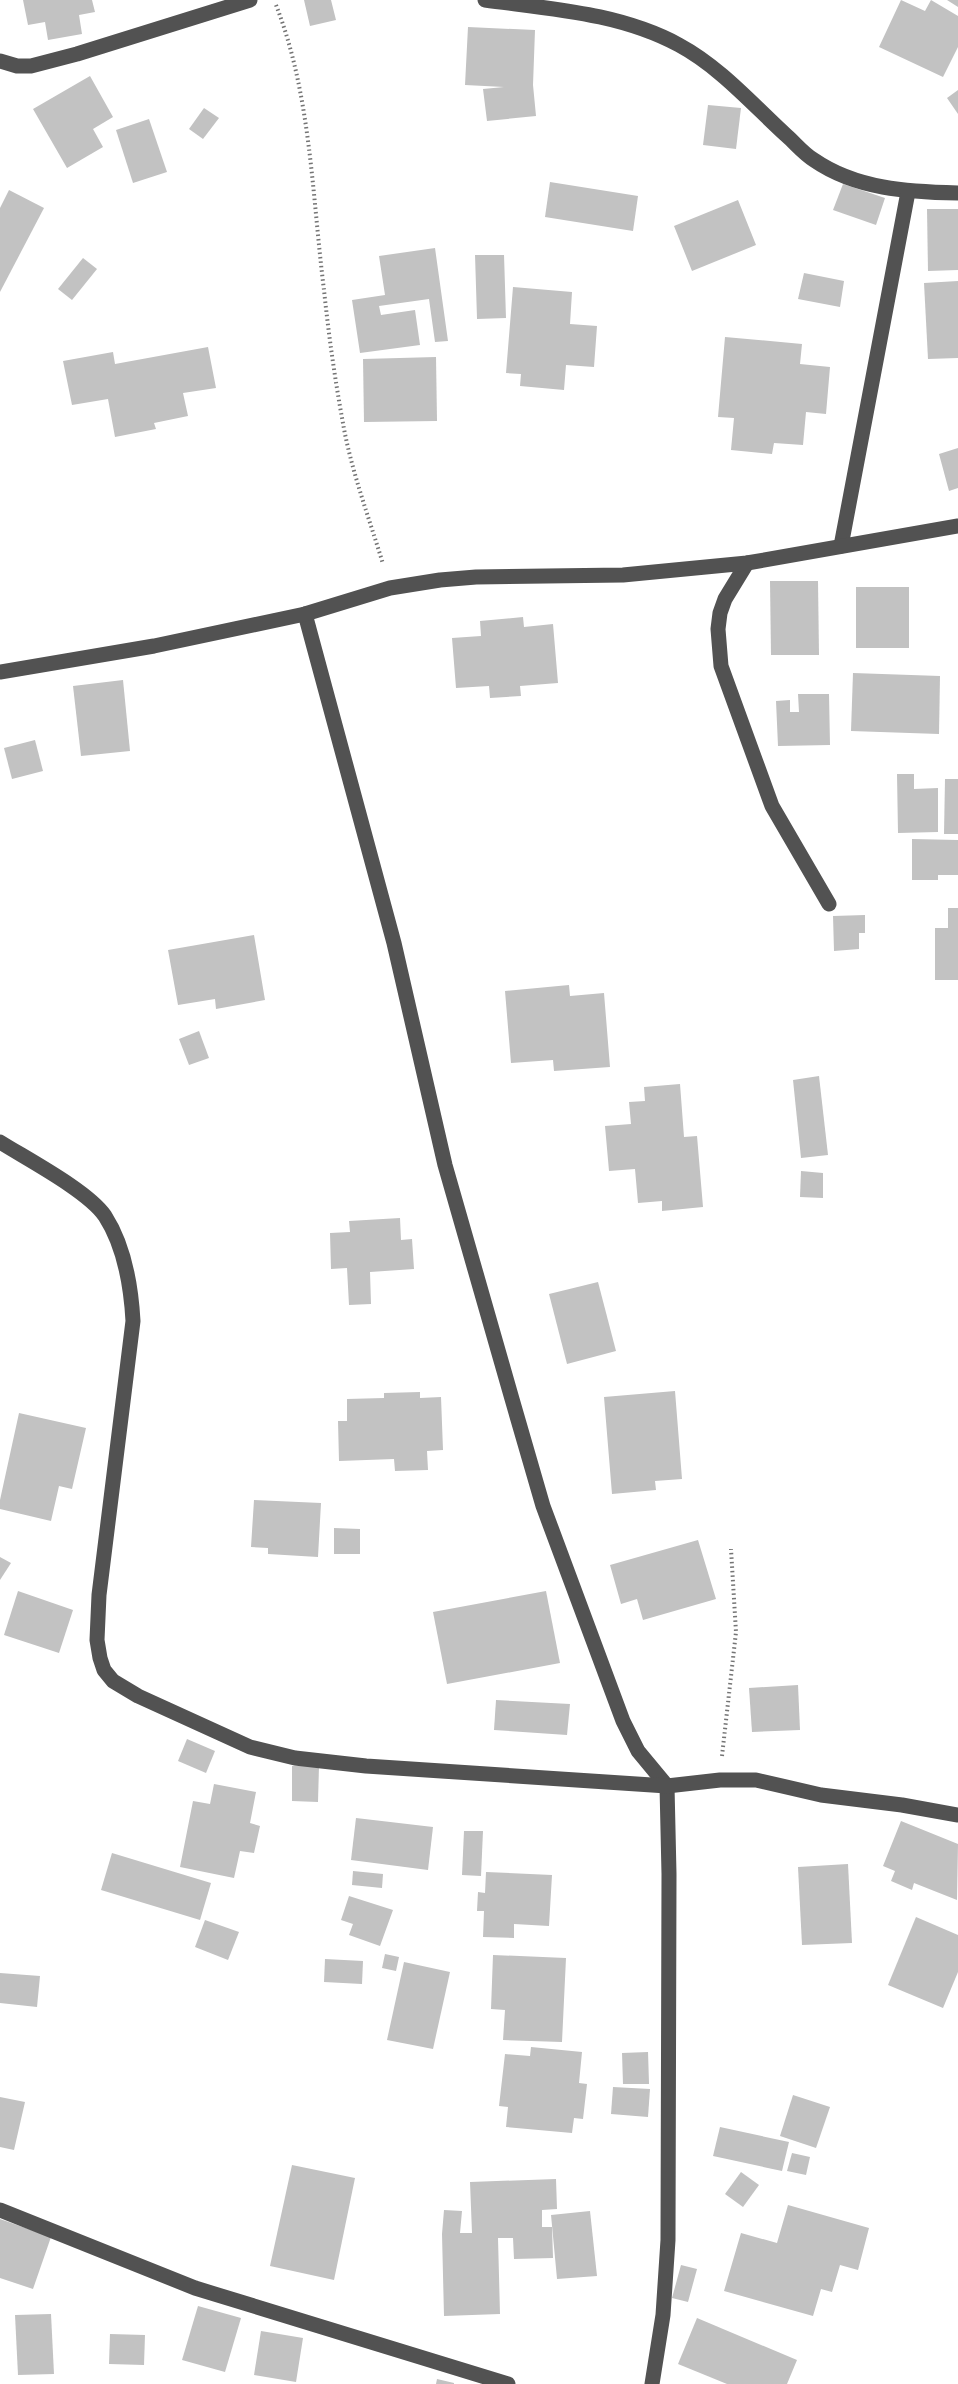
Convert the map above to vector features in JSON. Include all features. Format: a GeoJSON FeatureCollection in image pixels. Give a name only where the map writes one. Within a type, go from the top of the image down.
{"type":"FeatureCollection","features":[{"type":"Feature","properties":{"kind":"street"},"geometry":{"type":"LineString","coordinates":[[0,61],[16,66],[31,66],[250,0]]}},
{"type":"Feature","properties":{"kind":"street"},"geometry":{"type":"LineString","coordinates":[[485,0],[609,18],[647,31],[680,45],[710,65],[814,160],[851,179],[908,192],[958,193]]}},
{"type":"Feature","properties":{"kind":"street"},"geometry":{"type":"LineString","coordinates":[[841,546],[908,192]]}},
{"type":"Feature","properties":{"kind":"street"},"geometry":{"type":"LineString","coordinates":[[0,672],[154,646],[305,614],[390,588],[476,577],[623,575],[747,563],[958,526]]}},
{"type":"Feature","properties":{"kind":"street"},"geometry":{"type":"LineString","coordinates":[[747,563],[725,599],[720,613],[718,629],[721,666],[772,806],[829,904]]}},
{"type":"Feature","properties":{"kind":"street"},"geometry":{"type":"LineString","coordinates":[[305,614],[394,943],[446,1165],[543,1506],[623,1721],[639,1751],[667,1786],[668,2240],[663,2315],[652,2384]]}},
{"type":"Feature","properties":{"kind":"street"},"geometry":{"type":"LineString","coordinates":[[0,1142],[86,1196],[104,1214],[117,1239],[132,1294],[133,1321],[99,1595],[97,1640],[104,1670],[113,1681],[138,1696],[222,1736],[250,1747],[295,1758],[366,1766],[667,1786],[720,1780],[756,1780],[820,1796],[902,1805],[958,1815]]}},
{"type":"Feature","properties":{"kind":"street"},"geometry":{"type":"LineString","coordinates":[[0,2210],[195,2288],[508,2384]]}},
{"type":"Feature","properties":{"kind":"path"},"geometry":{"type":"LineString","coordinates":[[274,0],[287,33],[300,91],[312,174],[324,291],[345,435],[390,588]]}},
{"type":"Feature","properties":{"kind":"path"},"geometry":{"type":"LineString","coordinates":[[720,1780],[736,1632],[731,1549]]}},
{"type":"Feature","properties":{"kind":"building"},"geometry":{"type":"Polygon","coordinates":[[[23,0],[92,0],[95,12],[79,15],[82,34],[48,40],[45,22],[28,25],[23,0]]]}},
{"type":"Feature","properties":{"kind":"building"},"geometry":{"type":"Polygon","coordinates":[[[304,0],[331,0],[336,20],[310,26],[304,0]]]}},
{"type":"Feature","properties":{"kind":"building"},"geometry":{"type":"Polygon","coordinates":[[[901,0],[925,11],[931,0],[958,16],[958,47],[943,77],[879,47],[901,0]]]}},
{"type":"Feature","properties":{"kind":"building"},"geometry":{"type":"Polygon","coordinates":[[[947,0],[958,0],[958,7],[947,0]]]}},
{"type":"Feature","properties":{"kind":"building"},"geometry":{"type":"Polygon","coordinates":[[[468,27],[535,30],[533,85],[536,116],[487,121],[483,89],[504,87],[465,85],[468,27]]]}},
{"type":"Feature","properties":{"kind":"building"},"geometry":{"type":"Polygon","coordinates":[[[90,76],[113,117],[93,129],[103,147],[67,168],[33,109],[90,76]]]}},
{"type":"Feature","properties":{"kind":"building"},"geometry":{"type":"Polygon","coordinates":[[[958,90],[958,114],[947,98],[958,90]]]}},
{"type":"Feature","properties":{"kind":"building"},"geometry":{"type":"Polygon","coordinates":[[[708,105],[741,108],[736,149],[703,145],[708,105]]]}},
{"type":"Feature","properties":{"kind":"building"},"geometry":{"type":"Polygon","coordinates":[[[204,108],[219,118],[203,139],[189,129],[204,108]]]}},
{"type":"Feature","properties":{"kind":"building"},"geometry":{"type":"Polygon","coordinates":[[[149,119],[167,172],[133,183],[116,130],[149,119]]]}},
{"type":"Feature","properties":{"kind":"building"},"geometry":{"type":"Polygon","coordinates":[[[550,182],[638,196],[633,231],[545,217],[550,182]]]}},
{"type":"Feature","properties":{"kind":"building"},"geometry":{"type":"Polygon","coordinates":[[[843,184],[885,198],[876,225],[833,210],[843,184]]]}},
{"type":"Feature","properties":{"kind":"building"},"geometry":{"type":"Polygon","coordinates":[[[9,190],[44,208],[0,292],[0,208],[9,190]]]}},
{"type":"Feature","properties":{"kind":"building"},"geometry":{"type":"Polygon","coordinates":[[[738,200],[756,245],[692,271],[674,226],[738,200]]]}},
{"type":"Feature","properties":{"kind":"building"},"geometry":{"type":"Polygon","coordinates":[[[927,209],[958,209],[958,270],[928,271],[927,209]]]}},
{"type":"Feature","properties":{"kind":"building"},"geometry":{"type":"Polygon","coordinates":[[[435,248],[448,341],[435,342],[429,299],[379,306],[381,315],[415,310],[420,345],[360,353],[352,300],[385,295],[379,256],[435,248]]]}},
{"type":"Feature","properties":{"kind":"building"},"geometry":{"type":"Polygon","coordinates":[[[475,255],[504,255],[506,318],[477,319],[475,255]]]}},
{"type":"Feature","properties":{"kind":"building"},"geometry":{"type":"Polygon","coordinates":[[[83,258],[97,269],[72,300],[58,289],[83,258]]]}},
{"type":"Feature","properties":{"kind":"building"},"geometry":{"type":"Polygon","coordinates":[[[804,273],[844,281],[840,307],[798,299],[804,273]]]}},
{"type":"Feature","properties":{"kind":"building"},"geometry":{"type":"Polygon","coordinates":[[[958,281],[958,358],[928,359],[924,283],[958,281]]]}},
{"type":"Feature","properties":{"kind":"building"},"geometry":{"type":"Polygon","coordinates":[[[513,287],[572,292],[570,324],[597,326],[594,367],[566,365],[564,390],[520,386],[521,374],[506,373],[513,287]]]}},
{"type":"Feature","properties":{"kind":"building"},"geometry":{"type":"Polygon","coordinates":[[[725,337],[802,344],[800,364],[830,367],[826,414],[806,412],[803,445],[774,443],[772,454],[731,450],[734,418],[718,417],[725,337]]]}},
{"type":"Feature","properties":{"kind":"building"},"geometry":{"type":"Polygon","coordinates":[[[208,347],[216,388],[183,393],[188,416],[154,423],[156,429],[115,437],[108,399],[72,405],[63,361],[113,352],[115,364],[208,347]]]}},
{"type":"Feature","properties":{"kind":"building"},"geometry":{"type":"Polygon","coordinates":[[[436,357],[437,421],[364,422],[363,359],[436,357]]]}},
{"type":"Feature","properties":{"kind":"building"},"geometry":{"type":"Polygon","coordinates":[[[958,448],[958,488],[949,491],[939,454],[958,448]]]}},
{"type":"Feature","properties":{"kind":"building"},"geometry":{"type":"Polygon","coordinates":[[[770,581],[818,581],[819,655],[771,655],[770,581]]]}},
{"type":"Feature","properties":{"kind":"building"},"geometry":{"type":"Polygon","coordinates":[[[856,587],[909,587],[909,648],[856,648],[856,587]]]}},
{"type":"Feature","properties":{"kind":"building"},"geometry":{"type":"Polygon","coordinates":[[[523,617],[524,627],[553,624],[558,683],[520,686],[521,696],[490,698],[489,686],[456,688],[452,638],[481,636],[480,621],[523,617]]]}},
{"type":"Feature","properties":{"kind":"building"},"geometry":{"type":"Polygon","coordinates":[[[853,673],[940,676],[939,734],[851,731],[853,673]]]}},
{"type":"Feature","properties":{"kind":"building"},"geometry":{"type":"Polygon","coordinates":[[[123,680],[130,751],[81,756],[73,686],[123,680]]]}},
{"type":"Feature","properties":{"kind":"building"},"geometry":{"type":"Polygon","coordinates":[[[798,694],[829,694],[830,745],[778,746],[776,701],[790,700],[790,712],[799,712],[798,694]]]}},
{"type":"Feature","properties":{"kind":"building"},"geometry":{"type":"Polygon","coordinates":[[[35,740],[43,771],[12,779],[4,748],[35,740]]]}},
{"type":"Feature","properties":{"kind":"building"},"geometry":{"type":"Polygon","coordinates":[[[897,774],[914,774],[914,789],[938,788],[938,832],[898,833],[897,774]]]}},
{"type":"Feature","properties":{"kind":"building"},"geometry":{"type":"Polygon","coordinates":[[[945,779],[958,779],[958,834],[944,834],[945,779]]]}},
{"type":"Feature","properties":{"kind":"building"},"geometry":{"type":"Polygon","coordinates":[[[912,839],[958,840],[958,875],[938,875],[938,880],[912,880],[912,839]]]}},
{"type":"Feature","properties":{"kind":"building"},"geometry":{"type":"Polygon","coordinates":[[[948,908],[958,908],[958,980],[935,980],[935,928],[948,928],[948,908]]]}},
{"type":"Feature","properties":{"kind":"building"},"geometry":{"type":"Polygon","coordinates":[[[865,915],[865,933],[859,933],[859,949],[834,951],[833,916],[865,915]]]}},
{"type":"Feature","properties":{"kind":"building"},"geometry":{"type":"Polygon","coordinates":[[[254,935],[265,1000],[216,1009],[215,999],[178,1005],[168,950],[254,935]]]}},
{"type":"Feature","properties":{"kind":"building"},"geometry":{"type":"Polygon","coordinates":[[[569,985],[570,996],[604,993],[610,1067],[554,1071],[553,1060],[511,1063],[505,991],[569,985]]]}},
{"type":"Feature","properties":{"kind":"building"},"geometry":{"type":"Polygon","coordinates":[[[199,1031],[209,1058],[189,1065],[179,1039],[199,1031]]]}},
{"type":"Feature","properties":{"kind":"building"},"geometry":{"type":"Polygon","coordinates":[[[819,1076],[828,1155],[801,1158],[793,1080],[819,1076]]]}},
{"type":"Feature","properties":{"kind":"building"},"geometry":{"type":"Polygon","coordinates":[[[680,1084],[684,1137],[697,1136],[703,1207],[662,1211],[662,1201],[638,1203],[635,1169],[609,1171],[605,1126],[631,1124],[629,1102],[645,1101],[644,1087],[680,1084]]]}},
{"type":"Feature","properties":{"kind":"building"},"geometry":{"type":"Polygon","coordinates":[[[801,1171],[823,1173],[823,1198],[800,1197],[801,1171]]]}},
{"type":"Feature","properties":{"kind":"building"},"geometry":{"type":"Polygon","coordinates":[[[400,1218],[401,1240],[412,1239],[414,1269],[370,1272],[371,1304],[349,1305],[347,1268],[331,1269],[330,1233],[350,1232],[349,1221],[400,1218]]]}},
{"type":"Feature","properties":{"kind":"building"},"geometry":{"type":"Polygon","coordinates":[[[598,1282],[616,1351],[567,1364],[549,1294],[598,1282]]]}},
{"type":"Feature","properties":{"kind":"building"},"geometry":{"type":"Polygon","coordinates":[[[675,1391],[682,1479],[655,1481],[656,1490],[612,1494],[604,1397],[675,1391]]]}},
{"type":"Feature","properties":{"kind":"building"},"geometry":{"type":"Polygon","coordinates":[[[420,1392],[420,1398],[441,1397],[443,1450],[427,1451],[428,1470],[395,1471],[394,1459],[339,1461],[338,1421],[347,1421],[347,1399],[384,1398],[384,1393],[420,1392]]]}},
{"type":"Feature","properties":{"kind":"building"},"geometry":{"type":"Polygon","coordinates":[[[19,1413],[86,1428],[72,1489],[59,1486],[51,1521],[0,1509],[19,1413]]]}},
{"type":"Feature","properties":{"kind":"building"},"geometry":{"type":"Polygon","coordinates":[[[254,1500],[321,1503],[318,1557],[268,1554],[268,1548],[251,1547],[254,1500]]]}},
{"type":"Feature","properties":{"kind":"building"},"geometry":{"type":"Polygon","coordinates":[[[334,1528],[360,1529],[360,1554],[334,1554],[334,1528]]]}},
{"type":"Feature","properties":{"kind":"building"},"geometry":{"type":"Polygon","coordinates":[[[698,1540],[716,1599],[643,1620],[637,1599],[621,1604],[610,1565],[698,1540]]]}},
{"type":"Feature","properties":{"kind":"building"},"geometry":{"type":"Polygon","coordinates":[[[0,1557],[11,1563],[0,1580],[0,1557]]]}},
{"type":"Feature","properties":{"kind":"building"},"geometry":{"type":"Polygon","coordinates":[[[18,1591],[73,1610],[59,1653],[4,1635],[18,1591]]]}},
{"type":"Feature","properties":{"kind":"building"},"geometry":{"type":"Polygon","coordinates":[[[546,1591],[560,1663],[447,1684],[433,1612],[546,1591]]]}},
{"type":"Feature","properties":{"kind":"building"},"geometry":{"type":"Polygon","coordinates":[[[798,1685],[800,1730],[752,1732],[749,1688],[798,1685]]]}},
{"type":"Feature","properties":{"kind":"building"},"geometry":{"type":"Polygon","coordinates":[[[496,1700],[570,1704],[567,1735],[494,1730],[496,1700]]]}},
{"type":"Feature","properties":{"kind":"building"},"geometry":{"type":"Polygon","coordinates":[[[187,1739],[215,1751],[206,1773],[178,1761],[187,1739]]]}},
{"type":"Feature","properties":{"kind":"building"},"geometry":{"type":"Polygon","coordinates":[[[292,1766],[319,1766],[318,1802],[292,1801],[292,1766]]]}},
{"type":"Feature","properties":{"kind":"building"},"geometry":{"type":"Polygon","coordinates":[[[214,1784],[256,1792],[250,1823],[260,1826],[254,1853],[240,1851],[234,1878],[180,1867],[193,1801],[210,1804],[214,1784]]]}},
{"type":"Feature","properties":{"kind":"building"},"geometry":{"type":"Polygon","coordinates":[[[356,1818],[433,1827],[428,1870],[351,1860],[356,1818]]]}},
{"type":"Feature","properties":{"kind":"building"},"geometry":{"type":"Polygon","coordinates":[[[901,1821],[958,1844],[957,1900],[914,1883],[912,1890],[891,1881],[895,1871],[883,1866],[901,1821]]]}},
{"type":"Feature","properties":{"kind":"building"},"geometry":{"type":"Polygon","coordinates":[[[464,1831],[483,1831],[481,1876],[462,1875],[464,1831]]]}},
{"type":"Feature","properties":{"kind":"building"},"geometry":{"type":"Polygon","coordinates":[[[112,1853],[211,1883],[200,1920],[101,1890],[112,1853]]]}},
{"type":"Feature","properties":{"kind":"building"},"geometry":{"type":"Polygon","coordinates":[[[848,1864],[852,1943],[802,1945],[798,1867],[848,1864]]]}},
{"type":"Feature","properties":{"kind":"building"},"geometry":{"type":"Polygon","coordinates":[[[353,1871],[383,1874],[382,1888],[352,1885],[353,1871]]]}},
{"type":"Feature","properties":{"kind":"building"},"geometry":{"type":"Polygon","coordinates":[[[486,1872],[552,1875],[549,1926],[514,1924],[514,1938],[483,1937],[484,1911],[477,1911],[478,1892],[485,1893],[486,1872]]]}},
{"type":"Feature","properties":{"kind":"building"},"geometry":{"type":"Polygon","coordinates":[[[349,1896],[393,1910],[380,1946],[349,1935],[353,1924],[341,1920],[349,1896]]]}},
{"type":"Feature","properties":{"kind":"building"},"geometry":{"type":"Polygon","coordinates":[[[916,1917],[958,1935],[958,1972],[943,2008],[888,1985],[916,1917]]]}},
{"type":"Feature","properties":{"kind":"building"},"geometry":{"type":"Polygon","coordinates":[[[205,1920],[239,1932],[228,1960],[195,1947],[205,1920]]]}},
{"type":"Feature","properties":{"kind":"building"},"geometry":{"type":"Polygon","coordinates":[[[385,1954],[399,1957],[396,1971],[382,1968],[385,1954]]]}},
{"type":"Feature","properties":{"kind":"building"},"geometry":{"type":"Polygon","coordinates":[[[493,1955],[566,1958],[562,2042],[503,2040],[505,2010],[491,2009],[493,1955]]]}},
{"type":"Feature","properties":{"kind":"building"},"geometry":{"type":"Polygon","coordinates":[[[325,1959],[363,1961],[362,1984],[324,1982],[325,1959]]]}},
{"type":"Feature","properties":{"kind":"building"},"geometry":{"type":"Polygon","coordinates":[[[404,1962],[450,1972],[433,2049],[387,2040],[404,1962]]]}},
{"type":"Feature","properties":{"kind":"building"},"geometry":{"type":"Polygon","coordinates":[[[0,1973],[40,1976],[37,2007],[0,2003],[0,1973]]]}},
{"type":"Feature","properties":{"kind":"building"},"geometry":{"type":"Polygon","coordinates":[[[531,2047],[582,2052],[579,2083],[587,2084],[583,2119],[574,2118],[572,2133],[506,2127],[508,2107],[499,2106],[505,2054],[530,2056],[531,2047]]]}},
{"type":"Feature","properties":{"kind":"building"},"geometry":{"type":"Polygon","coordinates":[[[648,2052],[649,2084],[623,2084],[622,2053],[648,2052]]]}},
{"type":"Feature","properties":{"kind":"building"},"geometry":{"type":"Polygon","coordinates":[[[613,2087],[650,2089],[648,2117],[611,2114],[613,2087]]]}},
{"type":"Feature","properties":{"kind":"building"},"geometry":{"type":"Polygon","coordinates":[[[793,2095],[830,2107],[816,2148],[780,2136],[793,2095]]]}},
{"type":"Feature","properties":{"kind":"building"},"geometry":{"type":"Polygon","coordinates":[[[0,2097],[25,2102],[14,2150],[0,2147],[0,2097]]]}},
{"type":"Feature","properties":{"kind":"building"},"geometry":{"type":"Polygon","coordinates":[[[720,2127],[789,2142],[782,2171],[713,2156],[720,2127]]]}},
{"type":"Feature","properties":{"kind":"building"},"geometry":{"type":"Polygon","coordinates":[[[792,2153],[810,2157],[806,2175],[787,2171],[792,2153]]]}},
{"type":"Feature","properties":{"kind":"building"},"geometry":{"type":"Polygon","coordinates":[[[292,2165],[355,2178],[334,2280],[270,2266],[292,2165]]]}},
{"type":"Feature","properties":{"kind":"building"},"geometry":{"type":"Polygon","coordinates":[[[741,2172],[759,2185],[743,2207],[725,2194],[741,2172]]]}},
{"type":"Feature","properties":{"kind":"building"},"geometry":{"type":"Polygon","coordinates":[[[556,2179],[557,2209],[542,2210],[542,2227],[552,2227],[553,2258],[514,2259],[513,2238],[498,2238],[500,2314],[444,2316],[442,2234],[444,2210],[462,2211],[460,2233],[472,2233],[470,2182],[556,2179]]]}},
{"type":"Feature","properties":{"kind":"building"},"geometry":{"type":"Polygon","coordinates":[[[788,2205],[869,2228],[858,2270],[840,2265],[832,2292],[821,2289],[813,2316],[724,2291],[741,2233],[777,2243],[788,2205]]]}},
{"type":"Feature","properties":{"kind":"building"},"geometry":{"type":"Polygon","coordinates":[[[590,2211],[597,2276],[557,2279],[551,2215],[590,2211]]]}},
{"type":"Feature","properties":{"kind":"building"},"geometry":{"type":"Polygon","coordinates":[[[0,2219],[51,2237],[33,2289],[0,2278],[0,2219]]]}},
{"type":"Feature","properties":{"kind":"building"},"geometry":{"type":"Polygon","coordinates":[[[681,2265],[697,2269],[688,2302],[672,2298],[681,2265]]]}},
{"type":"Feature","properties":{"kind":"building"},"geometry":{"type":"Polygon","coordinates":[[[198,2306],[241,2318],[225,2372],[182,2360],[198,2306]]]}},
{"type":"Feature","properties":{"kind":"building"},"geometry":{"type":"Polygon","coordinates":[[[51,2314],[54,2374],[18,2375],[15,2315],[51,2314]]]}},
{"type":"Feature","properties":{"kind":"building"},"geometry":{"type":"Polygon","coordinates":[[[697,2318],[797,2360],[787,2384],[727,2384],[678,2364],[697,2318]]]}},
{"type":"Feature","properties":{"kind":"building"},"geometry":{"type":"Polygon","coordinates":[[[261,2331],[303,2338],[296,2382],[254,2375],[261,2331]]]}},
{"type":"Feature","properties":{"kind":"building"},"geometry":{"type":"Polygon","coordinates":[[[110,2334],[145,2335],[144,2365],[109,2364],[110,2334]]]}},
{"type":"Feature","properties":{"kind":"building"},"geometry":{"type":"Polygon","coordinates":[[[437,2379],[454,2383],[454,2384],[436,2384],[437,2379]]]}}]}
